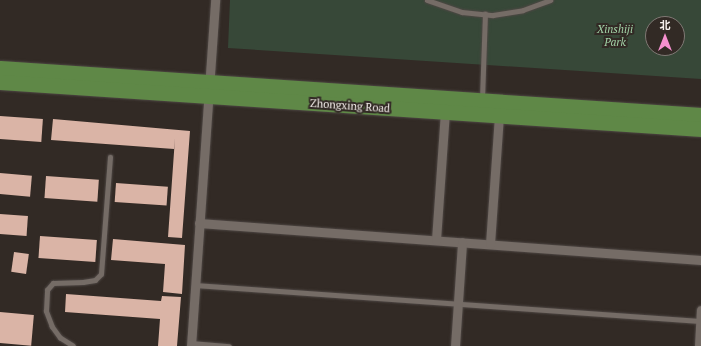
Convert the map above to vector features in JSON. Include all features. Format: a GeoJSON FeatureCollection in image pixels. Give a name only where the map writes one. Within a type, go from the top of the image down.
{"type":"FeatureCollection","features":[{"type":"Feature","properties":{"kind":"main road","name":"Zhongxing Road"},"geometry":{"type":"LineString","coordinates":[[0,68],[445,112],[701,129]]}},
{"type":"Feature","properties":{"kind":"main road","name":"Zhongxing Road"},"geometry":{"type":"LineString","coordinates":[[0,82],[482,100],[701,115]]}},
{"type":"Feature","properties":{"kind":"street"},"geometry":{"type":"LineString","coordinates":[[191,345],[215,0]]}},
{"type":"Feature","properties":{"kind":"street"},"geometry":{"type":"LineString","coordinates":[[436,240],[445,112]]}},
{"type":"Feature","properties":{"kind":"street"},"geometry":{"type":"LineString","coordinates":[[490,244],[499,116]]}},
{"type":"Feature","properties":{"kind":"street"},"geometry":{"type":"LineString","coordinates":[[200,223],[701,260]]}},
{"type":"Feature","properties":{"kind":"street"},"geometry":{"type":"LineString","coordinates":[[455,346],[462,242]]}},
{"type":"Feature","properties":{"kind":"street"},"geometry":{"type":"LineString","coordinates":[[699,346],[701,310]]}},
{"type":"Feature","properties":{"kind":"lane"},"geometry":{"type":"LineString","coordinates":[[427,0],[462,12],[485,14],[523,10],[550,0]]}},
{"type":"Feature","properties":{"kind":"lane"},"geometry":{"type":"LineString","coordinates":[[482,100],[485,14]]}},
{"type":"Feature","properties":{"kind":"lane"},"geometry":{"type":"LineString","coordinates":[[73,346],[60,338],[52,327],[46,311],[47,290],[53,283],[95,280],[101,274],[110,156]]}},
{"type":"Feature","properties":{"kind":"lane"},"geometry":{"type":"LineString","coordinates":[[195,285],[700,322]]}},
{"type":"Feature","properties":{"kind":"lane"},"geometry":{"type":"LineString","coordinates":[[191,345],[229,346]]}},
{"type":"Feature","properties":{"kind":"green space","name":"Xinshiji Park"},"geometry":{"type":"Polygon","coordinates":[[[230,0],[701,0],[701,79],[228,48],[230,0]]]}},
{"type":"Feature","properties":{"kind":"building"},"geometry":{"type":"Polygon","coordinates":[[[0,116],[43,119],[41,142],[0,139],[0,116]]]}},
{"type":"Feature","properties":{"kind":"building"},"geometry":{"type":"Polygon","coordinates":[[[53,119],[190,131],[182,238],[168,237],[175,138],[174,149],[51,140],[53,119]]]}},
{"type":"Feature","properties":{"kind":"building"},"geometry":{"type":"Polygon","coordinates":[[[0,173],[32,176],[30,197],[0,194],[0,173]]]}},
{"type":"Feature","properties":{"kind":"building"},"geometry":{"type":"Polygon","coordinates":[[[46,176],[99,180],[97,202],[44,198],[46,176]]]}},
{"type":"Feature","properties":{"kind":"building"},"geometry":{"type":"Polygon","coordinates":[[[116,183],[168,187],[167,206],[115,202],[116,183]]]}},
{"type":"Feature","properties":{"kind":"building"},"geometry":{"type":"Polygon","coordinates":[[[0,214],[28,216],[27,236],[0,234],[0,214]]]}},
{"type":"Feature","properties":{"kind":"building"},"geometry":{"type":"Polygon","coordinates":[[[40,236],[97,240],[95,262],[38,258],[40,236]]]}},
{"type":"Feature","properties":{"kind":"building"},"geometry":{"type":"Polygon","coordinates":[[[113,239],[185,245],[182,294],[163,292],[165,264],[111,260],[113,239]]]}},
{"type":"Feature","properties":{"kind":"building"},"geometry":{"type":"Polygon","coordinates":[[[14,252],[29,254],[26,274],[11,272],[14,252]]]}},
{"type":"Feature","properties":{"kind":"building"},"geometry":{"type":"Polygon","coordinates":[[[66,294],[161,301],[162,296],[181,297],[177,346],[158,346],[160,319],[65,312],[66,294]]]}},
{"type":"Feature","properties":{"kind":"building"},"geometry":{"type":"Polygon","coordinates":[[[0,312],[34,315],[31,346],[0,343],[0,312]]]}}]}
